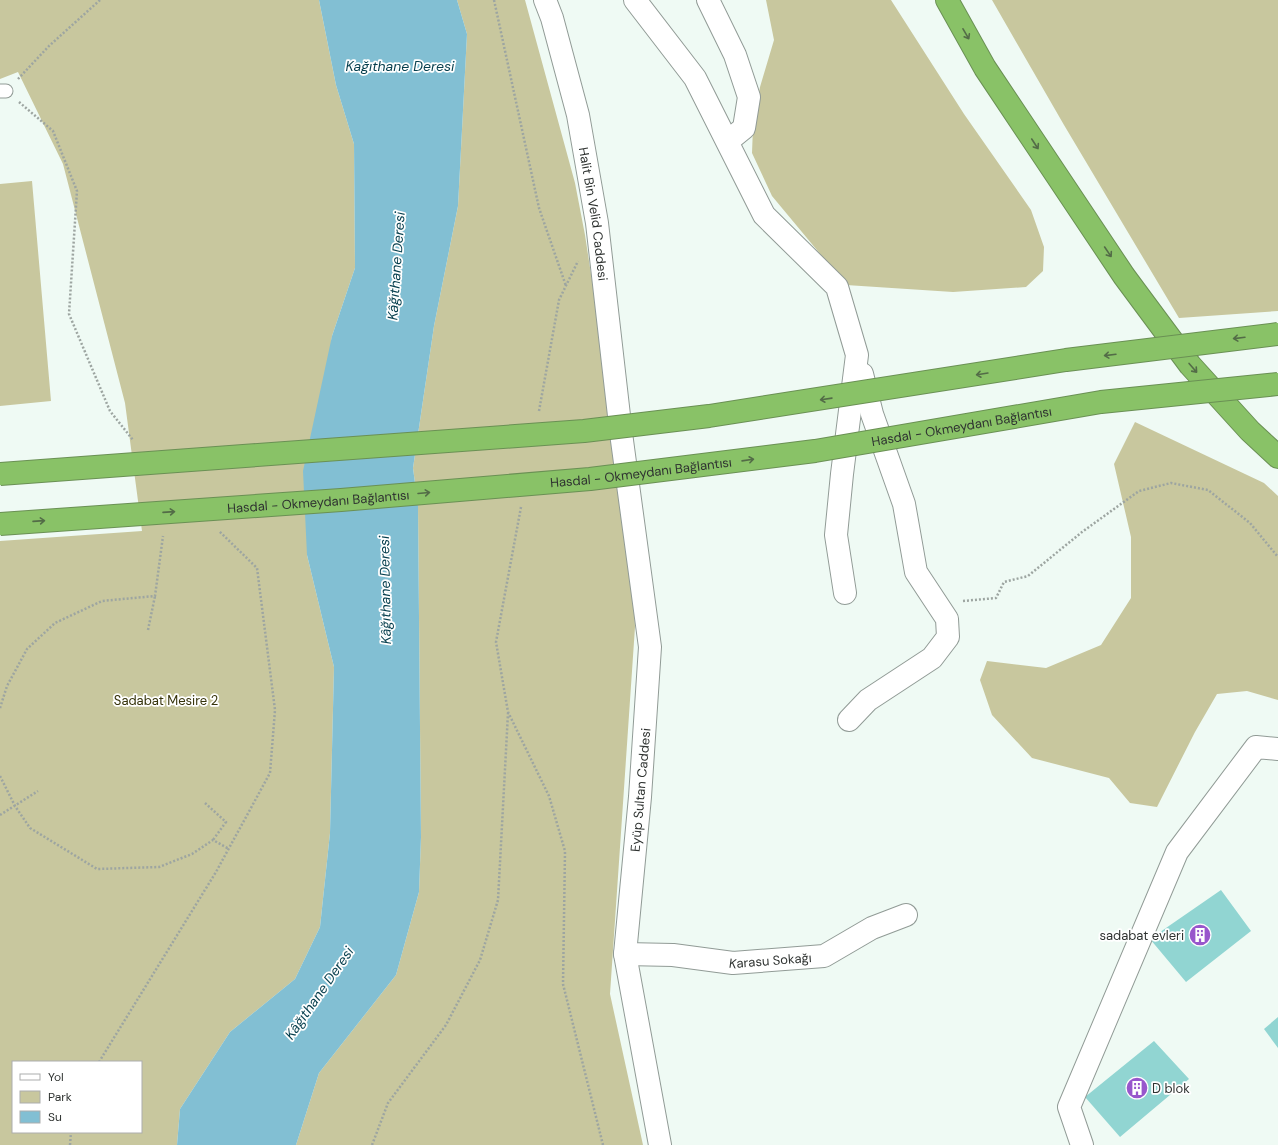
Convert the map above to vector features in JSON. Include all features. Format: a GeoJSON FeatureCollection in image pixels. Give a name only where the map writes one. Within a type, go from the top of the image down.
{"type":"FeatureCollection","features":[{"type":"Feature","properties":{"kind":"highway"},"geometry":{"type":"LineString","coordinates":[[947,0],[985,68],[1124,276],[1190,366],[1250,431],[1278,457]]}},
{"type":"Feature","properties":{"kind":"highway"},"geometry":{"type":"LineString","coordinates":[[0,474],[584,431],[709,416],[1066,360],[1278,334]]}},
{"type":"Feature","properties":{"kind":"highway","name":"Hasdal - Okmeydanı Bağlantısı"},"geometry":{"type":"LineString","coordinates":[[0,524],[341,500],[590,479],[815,451],[1101,402],[1278,384]]}},
{"type":"Feature","properties":{"kind":"street","name":"Halit Bin Velid Caddesi"},"geometry":{"type":"LineString","coordinates":[[545,0],[552,18],[578,115],[598,223],[621,433]]}},
{"type":"Feature","properties":{"kind":"street"},"geometry":{"type":"LineString","coordinates":[[635,0],[695,78],[764,215],[837,288],[857,355],[872,414],[904,504],[916,572],[947,619],[948,636],[932,658],[868,700],[849,720]]}},
{"type":"Feature","properties":{"kind":"street"},"geometry":{"type":"LineString","coordinates":[[708,0],[735,55],[749,97],[744,128],[728,141]]}},
{"type":"Feature","properties":{"kind":"street"},"geometry":{"type":"LineString","coordinates":[[845,593],[836,535],[857,355]]}},
{"type":"Feature","properties":{"kind":"street","name":"Eyüp Sultan Caddesi"},"geometry":{"type":"LineString","coordinates":[[621,433],[650,647],[640,797],[625,954],[660,1145]]}},
{"type":"Feature","properties":{"kind":"street"},"geometry":{"type":"LineString","coordinates":[[1082,1145],[1069,1107],[1177,852],[1256,747],[1278,749]]}},
{"type":"Feature","properties":{"kind":"street","name":"Karasu Sokağı"},"geometry":{"type":"LineString","coordinates":[[625,954],[673,955],[734,963],[824,956],[872,928],[906,915]]}},
{"type":"Feature","properties":{"kind":"path"},"geometry":{"type":"LineString","coordinates":[[494,0],[539,208],[566,286]]}},
{"type":"Feature","properties":{"kind":"path"},"geometry":{"type":"LineString","coordinates":[[537,418],[559,300],[580,257]]}},
{"type":"Feature","properties":{"kind":"path"},"geometry":{"type":"LineString","coordinates":[[933,599],[971,601],[996,598],[1004,582],[1028,576],[1082,532],[1140,491],[1171,484],[1208,490],[1250,523],[1278,557]]}},
{"type":"Feature","properties":{"kind":"path"},"geometry":{"type":"LineString","coordinates":[[372,1145],[388,1103],[446,1024],[480,960],[498,900],[508,712],[496,642],[522,504]]}},
{"type":"Feature","properties":{"kind":"path"},"geometry":{"type":"LineString","coordinates":[[148,630],[155,596],[163,532]]}},
{"type":"Feature","properties":{"kind":"path"},"geometry":{"type":"LineString","coordinates":[[0,708],[7,686],[26,649],[55,623],[102,601],[155,596]]}},
{"type":"Feature","properties":{"kind":"path"},"geometry":{"type":"LineString","coordinates":[[508,712],[549,796],[565,851],[563,984],[602,1145]]}},
{"type":"Feature","properties":{"kind":"path"},"geometry":{"type":"LineString","coordinates":[[0,776],[15,806],[30,828],[97,870],[159,867],[192,854],[213,840],[226,822],[205,804]]}},
{"type":"Feature","properties":{"kind":"path"},"geometry":{"type":"LineString","coordinates":[[0,815],[38,790]]}},
{"type":"Feature","properties":{"kind":"path"},"geometry":{"type":"LineString","coordinates":[[213,840],[229,849]]}},
{"type":"Feature","properties":{"kind":"path"},"geometry":{"type":"LineString","coordinates":[[70,1145],[71,1133]]}},
{"type":"Feature","properties":{"kind":"green space","name":"Sadabat Mesire 2"},"geometry":{"type":"Polygon","coordinates":[[[0,0],[319,0],[336,85],[354,144],[355,268],[332,336],[307,555],[334,667],[330,833],[320,927],[295,979],[230,1032],[180,1109],[177,1145],[0,1145],[0,541],[142,531],[125,403],[63,164],[18,72],[0,79],[0,0]]]}},
{"type":"Feature","properties":{"kind":"green space"},"geometry":{"type":"Polygon","coordinates":[[[457,0],[525,0],[575,183],[585,235],[632,542],[635,627],[610,994],[643,1145],[296,1145],[319,1073],[396,975],[419,892],[421,837],[418,506],[413,468],[434,326],[458,206],[467,34],[457,0]]]}},
{"type":"Feature","properties":{"kind":"green space"},"geometry":{"type":"Polygon","coordinates":[[[766,0],[891,0],[964,114],[1031,210],[1044,247],[1043,271],[1026,287],[953,292],[846,285],[772,196],[752,153],[753,127],[760,87],[774,40],[766,0]]]}},
{"type":"Feature","properties":{"kind":"green space"},"geometry":{"type":"Polygon","coordinates":[[[992,0],[1278,0],[1278,311],[1179,318],[1064,125],[992,0]]]}},
{"type":"Feature","properties":{"kind":"green space"},"geometry":{"type":"Polygon","coordinates":[[[32,181],[51,401],[0,406],[0,184],[32,181]]]}},
{"type":"Feature","properties":{"kind":"green space"},"geometry":{"type":"Polygon","coordinates":[[[1135,422],[1264,483],[1278,496],[1278,700],[1247,691],[1217,694],[1195,732],[1157,807],[1130,803],[1109,778],[1032,758],[992,715],[980,680],[987,661],[1046,668],[1101,645],[1131,598],[1131,537],[1114,464],[1135,422]]]}},
{"type":"Feature","properties":{"kind":"water","name":"Kağıthane Deresi"},"geometry":{"type":"Polygon","coordinates":[[[319,0],[457,0],[467,34],[458,206],[434,326],[413,468],[418,506],[421,837],[419,892],[396,975],[319,1073],[296,1145],[177,1145],[180,1109],[230,1032],[295,979],[320,927],[330,833],[334,667],[307,555],[303,471],[332,336],[355,268],[354,144],[336,85],[319,0]]]}},
{"type":"Feature","properties":{"kind":"building","name":"sadabat evleri"},"geometry":{"type":"Polygon","coordinates":[[[1221,890],[1251,931],[1186,982],[1150,939],[1221,890]]]}},
{"type":"Feature","properties":{"kind":"building"},"geometry":{"type":"Polygon","coordinates":[[[1278,1017],[1278,1048],[1264,1029],[1278,1017]]]}},
{"type":"Feature","properties":{"kind":"building","name":"D blok"},"geometry":{"type":"Polygon","coordinates":[[[1154,1041],[1189,1079],[1120,1137],[1085,1097],[1154,1041]]]}},
{"type":"Feature","properties":{"kind":"place","name":"sadabat evleri"},"geometry":{"type":"Point","coordinates":[1200,935]}},
{"type":"Feature","properties":{"kind":"place","name":"D blok"},"geometry":{"type":"Point","coordinates":[1137,1088]}},
{"type":"Feature","properties":{"kind":"water label","name":"Kâğıthane Deresi"},"geometry":{"type":"Point","coordinates":[396,266]}},
{"type":"Feature","properties":{"kind":"water label","name":"Kâğıthane Deresi"},"geometry":{"type":"Point","coordinates":[385,590]}},
{"type":"Feature","properties":{"kind":"water label","name":"Kâğıthane Deresi"},"geometry":{"type":"Point","coordinates":[319,993]}}]}
